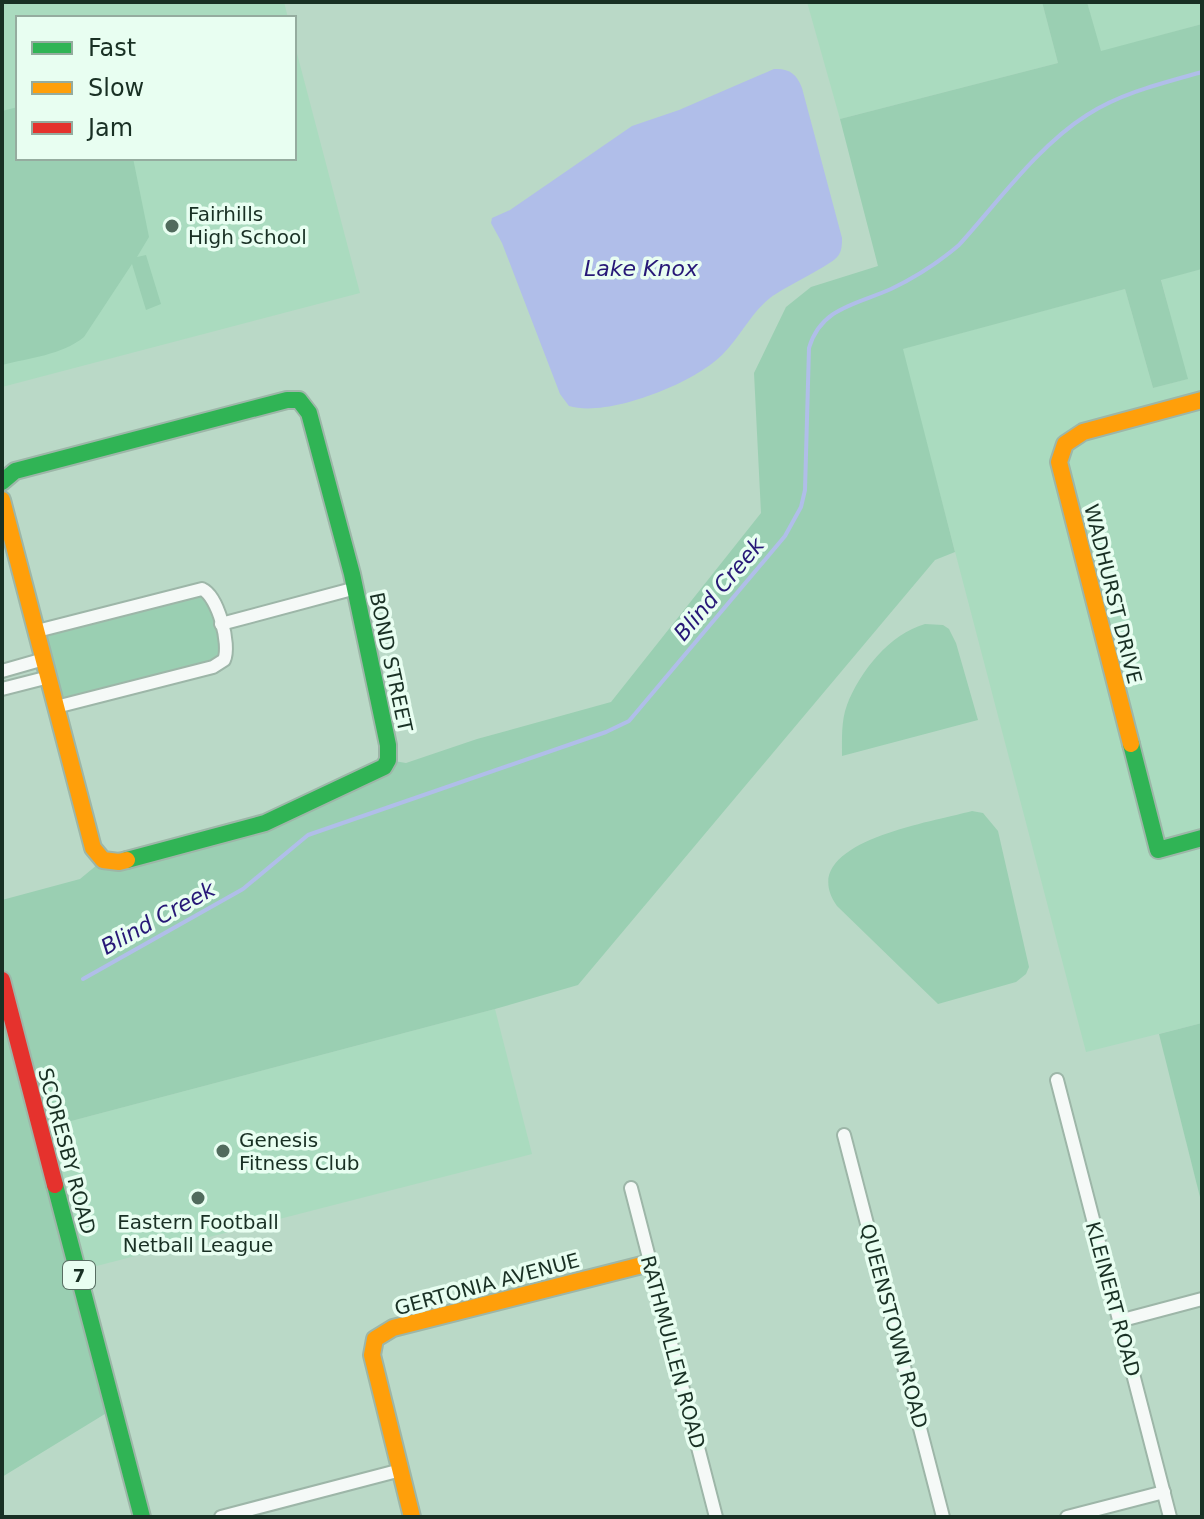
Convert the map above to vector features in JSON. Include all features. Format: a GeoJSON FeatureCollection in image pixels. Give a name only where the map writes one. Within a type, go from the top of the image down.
{"type":"FeatureCollection","features":[{"type":"Feature","properties":{"kind":"street","name":"BOND STREET"},"geometry":{"type":"LineString","coordinates":[[2,482],[15,471],[287,400],[299,400],[309,413],[356,588],[388,745],[388,760],[378,772],[265,823],[119,862],[103,860],[93,848],[2,500]]}},
{"type":"Feature","properties":{"kind":"street","name":"WADHURST DRIVE"},"geometry":{"type":"LineString","coordinates":[[1202,400],[1083,432],[1065,444],[1059,462],[1158,850],[1202,838]]}},
{"type":"Feature","properties":{"kind":"street"},"geometry":{"type":"LineString","coordinates":[[221,624],[356,588]]}},
{"type":"Feature","properties":{"kind":"street"},"geometry":{"type":"LineString","coordinates":[[37,631],[197,589],[211,594],[221,624],[227,652],[224,660],[217,665],[56,707]]}},
{"type":"Feature","properties":{"kind":"street"},"geometry":{"type":"LineString","coordinates":[[2,671],[44,659]]}},
{"type":"Feature","properties":{"kind":"street"},"geometry":{"type":"LineString","coordinates":[[2,689],[49,677]]}},
{"type":"Feature","properties":{"kind":"street","name":"SCORESBY ROAD"},"geometry":{"type":"LineString","coordinates":[[2,980],[142,1517]]}},
{"type":"Feature","properties":{"kind":"street","name":"KLEINERT ROAD"},"geometry":{"type":"LineString","coordinates":[[1057,1080],[1170,1517]]}},
{"type":"Feature","properties":{"kind":"street","name":"QUEENSTOWN ROAD"},"geometry":{"type":"LineString","coordinates":[[844,1135],[943,1517]]}},
{"type":"Feature","properties":{"kind":"street","name":"RATHMULLEN ROAD"},"geometry":{"type":"LineString","coordinates":[[631,1188],[716,1517]]}},
{"type":"Feature","properties":{"kind":"street","name":"GERTONIA AVENUE"},"geometry":{"type":"LineString","coordinates":[[412,1517],[372,1355],[375,1339],[393,1328],[650,1263]]}},
{"type":"Feature","properties":{"kind":"street"},"geometry":{"type":"LineString","coordinates":[[1119,1321],[1202,1299]]}},
{"type":"Feature","properties":{"kind":"street"},"geometry":{"type":"LineString","coordinates":[[221,1517],[401,1470]]}},
{"type":"Feature","properties":{"kind":"street"},"geometry":{"type":"LineString","coordinates":[[1067,1517],[1164,1492]]}},
{"type":"Feature","properties":{"kind":"shaded area","name":"Fairhills High School"},"geometry":{"type":"Polygon","coordinates":[[[2,2],[284,2],[288,16],[16,16],[16,160],[296,160],[296,50],[360,293],[2,387],[2,2]]]}},
{"type":"Feature","properties":{"kind":"shaded area"},"geometry":{"type":"Polygon","coordinates":[[[807,2],[1042,2],[1058,63],[840,119],[807,2]]]}},
{"type":"Feature","properties":{"kind":"shaded area"},"geometry":{"type":"Polygon","coordinates":[[[1042,2],[1087,2],[1101,51],[1202,24],[1202,269],[1161,280],[1188,379],[1153,388],[1125,289],[903,349],[955,552],[935,560],[578,985],[41,1129],[113,1409],[2,1477],[2,900],[80,879],[103,860],[253,827],[388,760],[406,763],[477,739],[611,702],[761,513],[754,373],[786,307],[811,287],[878,266],[840,119],[1058,63],[1042,2]]]}},
{"type":"Feature","properties":{"kind":"shaded area"},"geometry":{"type":"Polygon","coordinates":[[[1087,2],[1202,2],[1202,24],[1100,52],[1087,2]]]}},
{"type":"Feature","properties":{"kind":"shaded area"},"geometry":{"type":"Polygon","coordinates":[[[16,108],[16,160],[133,160],[149,237],[137,257],[146,255],[161,304],[146,310],[132,264],[84,337],[56,352],[2,365],[2,111],[16,108]]]}},
{"type":"Feature","properties":{"kind":"shaded area"},"geometry":{"type":"Polygon","coordinates":[[[1202,269],[1202,1023],[1086,1052],[902,349],[1125,289],[1153,388],[1187,379],[1161,279],[1202,269]]]}},
{"type":"Feature","properties":{"kind":"shaded area"},"geometry":{"type":"Polygon","coordinates":[[[194,590],[211,595],[224,660],[56,707],[37,631],[194,590]]]}},
{"type":"Feature","properties":{"kind":"shaded area"},"geometry":{"type":"Polygon","coordinates":[[[925,624],[943,625],[949,629],[956,643],[978,720],[842,756],[845,711],[860,679],[888,645],[925,624]]]}},
{"type":"Feature","properties":{"kind":"shaded area"},"geometry":{"type":"Polygon","coordinates":[[[972,811],[983,813],[998,831],[1029,967],[1016,982],[938,1004],[837,906],[828,884],[834,866],[850,851],[873,839],[972,811]]]}},
{"type":"Feature","properties":{"kind":"shaded area"},"geometry":{"type":"Polygon","coordinates":[[[495,1009],[532,1154],[77,1271],[41,1129],[495,1009]]]}},
{"type":"Feature","properties":{"kind":"shaded area"},"geometry":{"type":"Polygon","coordinates":[[[1202,1023],[1202,1205],[1159,1034],[1202,1023]]]}},
{"type":"Feature","properties":{"kind":"water","name":"Lake Knox"},"geometry":{"type":"Polygon","coordinates":[[[774,69],[792,73],[802,88],[842,238],[839,254],[827,265],[770,298],[723,354],[693,376],[627,402],[606,407],[569,406],[560,394],[502,243],[491,223],[492,218],[510,210],[632,126],[679,110],[774,69]]]}},
{"type":"Feature","properties":{"kind":"waterway","name":"Blind Creek"},"geometry":{"type":"LineString","coordinates":[[83,979],[243,889],[308,835],[606,732],[629,721],[785,536],[801,507],[805,490],[809,348],[822,324],[842,309],[909,280],[951,252],[1035,158],[1087,115],[1128,95],[1202,72]]}},
{"type":"Feature","properties":{"kind":"traffic: fast"},"geometry":{"type":"LineString","coordinates":[[2,482],[15,471],[287,400],[299,400],[309,413],[352,574],[388,745],[388,760],[384,767],[265,823],[127,860]]}},
{"type":"Feature","properties":{"kind":"traffic: fast"},"geometry":{"type":"LineString","coordinates":[[1131,744],[1158,850],[1202,838]]}},
{"type":"Feature","properties":{"kind":"traffic: fast"},"geometry":{"type":"LineString","coordinates":[[55,1185],[142,1517]]}},
{"type":"Feature","properties":{"kind":"traffic: slow"},"geometry":{"type":"LineString","coordinates":[[1131,744],[1059,462],[1065,444],[1083,432],[1202,400]]}},
{"type":"Feature","properties":{"kind":"traffic: slow"},"geometry":{"type":"LineString","coordinates":[[2,500],[93,848],[103,860],[127,860]]}},
{"type":"Feature","properties":{"kind":"traffic: slow"},"geometry":{"type":"LineString","coordinates":[[412,1517],[372,1355],[375,1339],[393,1328],[650,1263]]}},
{"type":"Feature","properties":{"kind":"traffic: jam"},"geometry":{"type":"LineString","coordinates":[[2,980],[55,1185]]}},
{"type":"Feature","properties":{"kind":"place","name":"Fairhills High School"},"geometry":{"type":"Point","coordinates":[172,226]}},
{"type":"Feature","properties":{"kind":"place","name":"Genesis Fitness Club"},"geometry":{"type":"Point","coordinates":[223,1151]}},
{"type":"Feature","properties":{"kind":"place","name":"Eastern Football Netball League"},"geometry":{"type":"Point","coordinates":[198,1198]}}]}
